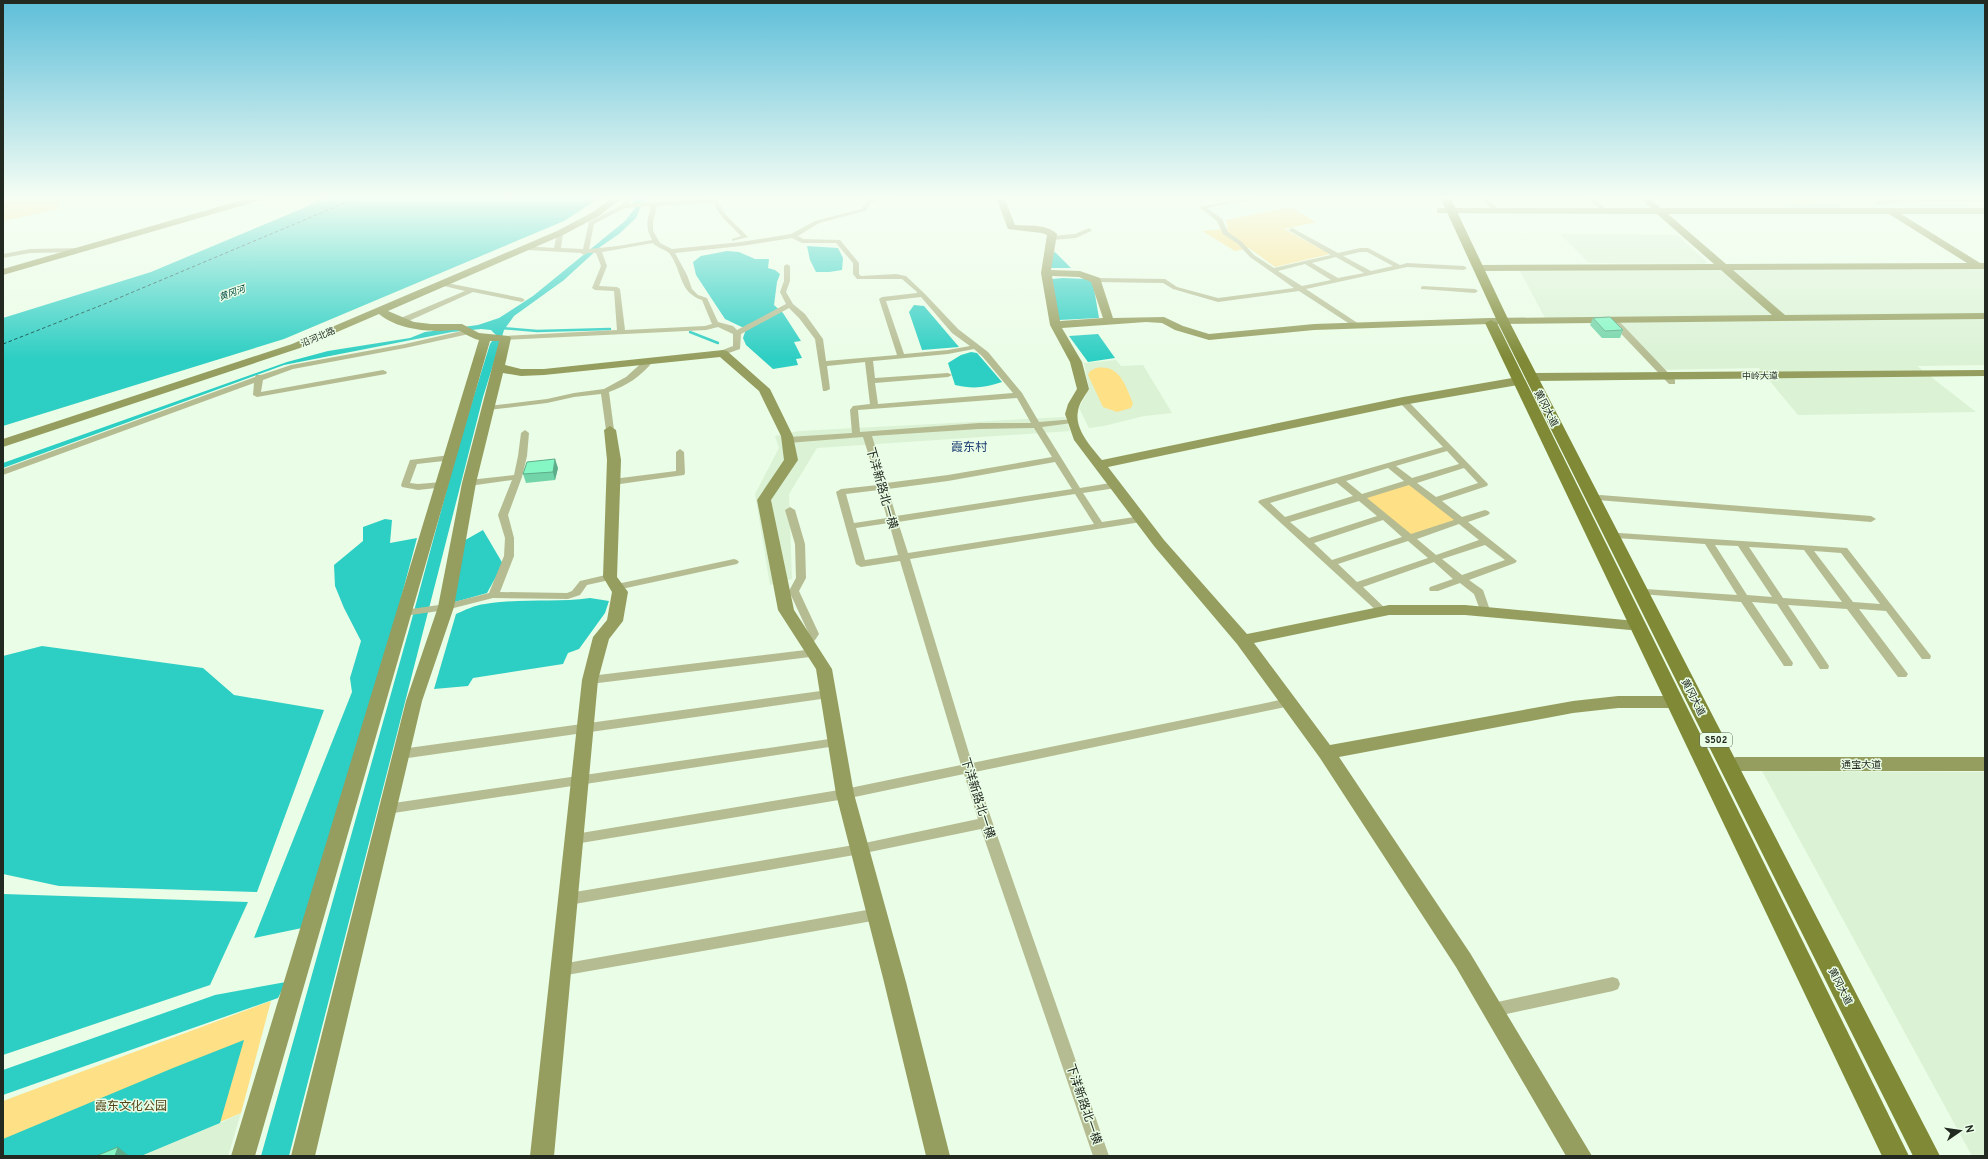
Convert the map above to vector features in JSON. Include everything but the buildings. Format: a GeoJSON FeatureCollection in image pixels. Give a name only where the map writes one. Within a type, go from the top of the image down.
{"type":"FeatureCollection","features":[{"type":"Feature","properties":{"kind":"main road"},"geometry":{"type":"LineString","coordinates":[[1458,251],[1472,283]]}},
{"type":"Feature","properties":{"kind":"main road","name":"黄冈大道"},"geometry":{"type":"LineString","coordinates":[[1467,251],[1494,320],[1896,1156]]}},
{"type":"Feature","properties":{"kind":"main road","name":"黄冈大道"},"geometry":{"type":"LineString","coordinates":[[1494,320],[1927,1156]]}},
{"type":"Feature","properties":{"kind":"street"},"geometry":{"type":"LineString","coordinates":[[3,256],[30,251]]}},
{"type":"Feature","properties":{"kind":"street"},"geometry":{"type":"LineString","coordinates":[[3,272],[76,251]]}},
{"type":"Feature","properties":{"kind":"street","name":"沿河北路"},"geometry":{"type":"LineString","coordinates":[[3,443],[296,346],[520,251]]}},
{"type":"Feature","properties":{"kind":"street"},"geometry":{"type":"LineString","coordinates":[[567,251],[585,253],[602,251]]}},
{"type":"Feature","properties":{"kind":"street"},"geometry":{"type":"LineString","coordinates":[[671,251],[684,275],[689,290],[696,296],[705,299],[715,323],[737,333]]}},
{"type":"Feature","properties":{"kind":"street"},"geometry":{"type":"LineString","coordinates":[[846,251],[856,264],[856,274],[859,278],[904,277],[923,295],[955,331],[985,354],[1020,395],[1077,492],[1099,525]]}},
{"type":"Feature","properties":{"kind":"street"},"geometry":{"type":"LineString","coordinates":[[1050,251],[1046,273],[1055,325],[1076,362],[1083,389],[1070,409],[1072,421],[1080,440],[1159,543],[1243,640],[1326,753],[1463,960],[1580,1156]]}},
{"type":"Feature","properties":{"kind":"street"},"geometry":{"type":"LineString","coordinates":[[1247,251],[1252,256],[1299,289],[1356,326]]}},
{"type":"Feature","properties":{"kind":"street"},"geometry":{"type":"LineString","coordinates":[[1330,251],[1371,274]]}},
{"type":"Feature","properties":{"kind":"street"},"geometry":{"type":"LineString","coordinates":[[1272,270],[1355,251]]}},
{"type":"Feature","properties":{"kind":"street"},"geometry":{"type":"LineString","coordinates":[[1370,251],[1398,267]]}},
{"type":"Feature","properties":{"kind":"street"},"geometry":{"type":"LineString","coordinates":[[1706,251],[1780,317]]}},
{"type":"Feature","properties":{"kind":"street"},"geometry":{"type":"LineString","coordinates":[[1957,251],[1982,266]]}},
{"type":"Feature","properties":{"kind":"street"},"geometry":{"type":"LineString","coordinates":[[597,252],[604,266],[595,288],[617,289],[620,331]]}},
{"type":"Feature","properties":{"kind":"street"},"geometry":{"type":"LineString","coordinates":[[1306,262],[1337,281]]}},
{"type":"Feature","properties":{"kind":"street"},"geometry":{"type":"LineString","coordinates":[[1046,273],[1080,274],[1096,280],[1165,282],[1184,291],[1218,300],[1299,289],[1407,265],[1472,283]]}},
{"type":"Feature","properties":{"kind":"street"},"geometry":{"type":"LineString","coordinates":[[787,266],[787,281],[783,292],[790,305],[802,316],[819,339],[826,389]]}},
{"type":"Feature","properties":{"kind":"street"},"geometry":{"type":"LineString","coordinates":[[1480,268],[1982,266]]}},
{"type":"Feature","properties":{"kind":"street"},"geometry":{"type":"LineString","coordinates":[[1096,280],[1109,321]]}},
{"type":"Feature","properties":{"kind":"street"},"geometry":{"type":"LineString","coordinates":[[1423,288],[1472,283]]}},
{"type":"Feature","properties":{"kind":"street"},"geometry":{"type":"LineString","coordinates":[[442,284],[522,300]]}},
{"type":"Feature","properties":{"kind":"street"},"geometry":{"type":"LineString","coordinates":[[399,322],[472,290]]}},
{"type":"Feature","properties":{"kind":"street"},"geometry":{"type":"LineString","coordinates":[[901,356],[882,299],[923,295]]}},
{"type":"Feature","properties":{"kind":"street"},"geometry":{"type":"LineString","coordinates":[[737,333],[790,305]]}},
{"type":"Feature","properties":{"kind":"street"},"geometry":{"type":"LineString","coordinates":[[384,313],[399,322],[425,328],[464,329],[485,338],[706,328],[719,324]]}},
{"type":"Feature","properties":{"kind":"street"},"geometry":{"type":"LineString","coordinates":[[1055,325],[1146,319],[1164,320],[1179,328],[1209,337],[1314,327],[1494,320],[1614,321],[1780,317],[1985,316]]}},
{"type":"Feature","properties":{"kind":"street"},"geometry":{"type":"LineString","coordinates":[[1614,321],[1670,380]]}},
{"type":"Feature","properties":{"kind":"street"},"geometry":{"type":"LineString","coordinates":[[3,472],[259,377],[291,367],[405,346],[464,329]]}},
{"type":"Feature","properties":{"kind":"street"},"geometry":{"type":"LineString","coordinates":[[499,367],[511,372],[524,373],[723,353],[737,348],[737,333]]}},
{"type":"Feature","properties":{"kind":"street"},"geometry":{"type":"LineString","coordinates":[[243,1156],[485,338]]}},
{"type":"Feature","properties":{"kind":"street"},"geometry":{"type":"LineString","coordinates":[[303,1156],[414,701],[446,607],[469,483],[505,338]]}},
{"type":"Feature","properties":{"kind":"street"},"geometry":{"type":"LineString","coordinates":[[823,364],[868,361],[901,356],[948,352],[975,347]]}},
{"type":"Feature","properties":{"kind":"street"},"geometry":{"type":"LineString","coordinates":[[723,353],[764,389],[788,440],[791,460],[764,500],[786,610],[824,669],[845,794],[878,914],[938,1156]]}},
{"type":"Feature","properties":{"kind":"street"},"geometry":{"type":"LineString","coordinates":[[488,408],[547,401],[574,395],[605,391],[619,386],[640,371],[649,361]]}},
{"type":"Feature","properties":{"kind":"street"},"geometry":{"type":"LineString","coordinates":[[868,361],[874,406],[1020,395]]}},
{"type":"Feature","properties":{"kind":"street"},"geometry":{"type":"LineString","coordinates":[[259,377],[257,395],[383,372]]}},
{"type":"Feature","properties":{"kind":"street","name":"中岭大道"},"geometry":{"type":"LineString","coordinates":[[1670,380],[1985,373]]}},
{"type":"Feature","properties":{"kind":"street"},"geometry":{"type":"LineString","coordinates":[[871,381],[948,376]]}},
{"type":"Feature","properties":{"kind":"street","name":"中岭大道"},"geometry":{"type":"LineString","coordinates":[[1536,380],[1985,378]]}},
{"type":"Feature","properties":{"kind":"street"},"geometry":{"type":"LineString","coordinates":[[1100,465],[1403,401],[1518,381]]}},
{"type":"Feature","properties":{"kind":"street"},"geometry":{"type":"LineString","coordinates":[[542,1156],[590,680],[601,637],[615,621],[620,592],[613,582],[614,460],[605,391]]}},
{"type":"Feature","properties":{"kind":"street"},"geometry":{"type":"LineString","coordinates":[[1403,401],[1484,484],[1434,501]]}},
{"type":"Feature","properties":{"kind":"street","name":"下洋新路北一横"},"geometry":{"type":"LineString","coordinates":[[874,406],[856,408],[854,410],[882,486],[985,823],[1102,1156]]}},
{"type":"Feature","properties":{"kind":"street"},"geometry":{"type":"LineString","coordinates":[[788,440],[979,426],[1037,425],[1072,421]]}},
{"type":"Feature","properties":{"kind":"street"},"geometry":{"type":"LineString","coordinates":[[493,595],[510,559],[510,534],[503,515],[518,477],[524,456],[526,433]]}},
{"type":"Feature","properties":{"kind":"street"},"geometry":{"type":"LineString","coordinates":[[1383,611],[1332,563],[1263,502],[1449,448]]}},
{"type":"Feature","properties":{"kind":"street"},"geometry":{"type":"LineString","coordinates":[[613,482],[681,473],[680,452]]}},
{"type":"Feature","properties":{"kind":"street"},"geometry":{"type":"LineString","coordinates":[[442,485],[418,487],[405,484],[413,462],[450,458]]}},
{"type":"Feature","properties":{"kind":"street"},"geometry":{"type":"LineString","coordinates":[[1057,459],[948,478],[841,492],[861,564],[1141,519]]}},
{"type":"Feature","properties":{"kind":"street"},"geometry":{"type":"LineString","coordinates":[[1389,465],[1512,561],[1434,589]]}},
{"type":"Feature","properties":{"kind":"street"},"geometry":{"type":"LineString","coordinates":[[1283,521],[1465,465]]}},
{"type":"Feature","properties":{"kind":"street"},"geometry":{"type":"LineString","coordinates":[[469,483],[518,477]]}},
{"type":"Feature","properties":{"kind":"street"},"geometry":{"type":"LineString","coordinates":[[1339,480],[1433,558],[1479,592],[1486,612]]}},
{"type":"Feature","properties":{"kind":"street"},"geometry":{"type":"LineString","coordinates":[[851,526],[1116,485]]}},
{"type":"Feature","properties":{"kind":"street"},"geometry":{"type":"LineString","coordinates":[[1600,498],[1871,519]]}},
{"type":"Feature","properties":{"kind":"street"},"geometry":{"type":"LineString","coordinates":[[790,510],[800,544],[801,578],[794,591],[814,634],[811,648]]}},
{"type":"Feature","properties":{"kind":"street"},"geometry":{"type":"LineString","coordinates":[[1332,563],[1485,513]]}},
{"type":"Feature","properties":{"kind":"street"},"geometry":{"type":"LineString","coordinates":[[1307,542],[1384,518]]}},
{"type":"Feature","properties":{"kind":"street"},"geometry":{"type":"LineString","coordinates":[[1619,536],[1844,550],[1926,656]]}},
{"type":"Feature","properties":{"kind":"street"},"geometry":{"type":"LineString","coordinates":[[1355,586],[1486,540]]}},
{"type":"Feature","properties":{"kind":"street"},"geometry":{"type":"LineString","coordinates":[[1708,541],[1745,600],[1788,663]]}},
{"type":"Feature","properties":{"kind":"street"},"geometry":{"type":"LineString","coordinates":[[1741,543],[1824,666]]}},
{"type":"Feature","properties":{"kind":"street"},"geometry":{"type":"LineString","coordinates":[[1806,547],[1902,674]]}},
{"type":"Feature","properties":{"kind":"street"},"geometry":{"type":"LineString","coordinates":[[404,613],[446,607],[493,595],[568,596],[576,593],[584,583],[613,582],[734,562]]}},
{"type":"Feature","properties":{"kind":"street"},"geometry":{"type":"LineString","coordinates":[[1645,592],[1851,607],[1889,608]]}},
{"type":"Feature","properties":{"kind":"street"},"geometry":{"type":"LineString","coordinates":[[1243,640],[1383,611],[1465,610],[1630,625]]}},
{"type":"Feature","properties":{"kind":"street"},"geometry":{"type":"LineString","coordinates":[[590,680],[811,648]]}},
{"type":"Feature","properties":{"kind":"street"},"geometry":{"type":"LineString","coordinates":[[401,754],[828,694]]}},
{"type":"Feature","properties":{"kind":"street"},"geometry":{"type":"LineString","coordinates":[[575,839],[845,794],[1290,702]]}},
{"type":"Feature","properties":{"kind":"street"},"geometry":{"type":"LineString","coordinates":[[1326,753],[1573,707],[1618,702],[1674,702]]}},
{"type":"Feature","properties":{"kind":"street"},"geometry":{"type":"LineString","coordinates":[[387,810],[836,742]]}},
{"type":"Feature","properties":{"kind":"street","name":"通宝大道"},"geometry":{"type":"LineString","coordinates":[[1736,764],[1985,764]]}},
{"type":"Feature","properties":{"kind":"street"},"geometry":{"type":"LineString","coordinates":[[569,899],[860,849],[985,823]]}},
{"type":"Feature","properties":{"kind":"street"},"geometry":{"type":"LineString","coordinates":[[561,970],[878,914]]}},
{"type":"Feature","properties":{"kind":"street"},"geometry":{"type":"LineString","coordinates":[[1493,1010],[1613,984]]}},
{"type":"Feature","properties":{"kind":"shaded area"},"geometry":{"type":"Polygon","coordinates":[[[1577,251],[1695,251],[1707,262],[1704,264],[1589,263],[1577,251]]]}},
{"type":"Feature","properties":{"kind":"shaded area"},"geometry":{"type":"Polygon","coordinates":[[[1985,266],[1985,365],[1917,366],[1976,412],[1798,415],[1759,368],[1656,370],[1608,321],[1546,320],[1519,269],[1985,266]]]}},
{"type":"Feature","properties":{"kind":"shaded area"},"geometry":{"type":"Polygon","coordinates":[[[1116,360],[1121,366],[1143,365],[1172,413],[1144,416],[1104,426],[1089,428],[1079,408],[1089,389],[1084,363],[1116,360]]]}},
{"type":"Feature","properties":{"kind":"shaded area"},"geometry":{"type":"Polygon","coordinates":[[[1065,417],[1070,431],[817,448],[789,494],[792,579],[770,585],[755,494],[779,448],[775,436],[799,431],[1065,417]]]}},
{"type":"Feature","properties":{"kind":"shaded area"},"geometry":{"type":"Polygon","coordinates":[[[1762,771],[1985,772],[1985,1156],[1972,1156],[1762,771]]]}},
{"type":"Feature","properties":{"kind":"shaded area"},"geometry":{"type":"Polygon","coordinates":[[[241,1113],[228,1156],[142,1156],[220,1123],[241,1113]]]}},
{"type":"Feature","properties":{"kind":"green space"},"geometry":{"type":"Polygon","coordinates":[[[1253,251],[1325,251],[1330,254],[1275,267],[1253,251]]]}},
{"type":"Feature","properties":{"kind":"green space"},"geometry":{"type":"Polygon","coordinates":[[[1096,368],[1111,369],[1120,377],[1133,403],[1131,408],[1117,412],[1103,407],[1088,375],[1090,371],[1096,368]]]}},
{"type":"Feature","properties":{"kind":"green space"},"geometry":{"type":"Polygon","coordinates":[[[1410,482],[1460,521],[1409,538],[1359,498],[1410,482]]]}},
{"type":"Feature","properties":{"kind":"green space","name":"霞东文化公园"},"geometry":{"type":"Polygon","coordinates":[[[271,1001],[241,1113],[141,1156],[3,1156],[3,1101],[271,1001]]]}},
{"type":"Feature","properties":{"kind":"water","name":"黄冈河"},"geometry":{"type":"Polygon","coordinates":[[[201,251],[493,251],[284,339],[3,426],[3,318],[151,272],[201,251]]]}},
{"type":"Feature","properties":{"kind":"water"},"geometry":{"type":"Polygon","coordinates":[[[588,251],[596,251],[564,280],[514,316],[504,330],[483,397],[289,1156],[261,1156],[410,626],[459,444],[490,344],[496,335],[491,330],[481,329],[452,332],[284,365],[3,468],[3,463],[287,362],[328,351],[410,338],[425,332],[478,325],[499,318],[533,296],[588,251]]]}},
{"type":"Feature","properties":{"kind":"water"},"geometry":{"type":"Polygon","coordinates":[[[728,251],[739,252],[755,259],[769,259],[768,268],[775,270],[780,274],[777,282],[774,305],[783,313],[801,341],[794,342],[802,358],[796,359],[798,365],[773,369],[746,345],[743,338],[746,329],[725,319],[696,275],[693,262],[701,256],[728,251]]]}},
{"type":"Feature","properties":{"kind":"water"},"geometry":{"type":"Polygon","coordinates":[[[808,251],[840,251],[843,258],[842,270],[816,272],[810,260],[808,251]]]}},
{"type":"Feature","properties":{"kind":"water"},"geometry":{"type":"Polygon","coordinates":[[[1055,252],[1071,268],[1051,268],[1051,255],[1055,252]]]}},
{"type":"Feature","properties":{"kind":"water"},"geometry":{"type":"Polygon","coordinates":[[[1052,279],[1086,279],[1093,283],[1099,318],[1059,320],[1052,279]]]}},
{"type":"Feature","properties":{"kind":"water"},"geometry":{"type":"Polygon","coordinates":[[[914,305],[924,306],[959,347],[922,350],[909,312],[914,305]]]}},
{"type":"Feature","properties":{"kind":"water"},"geometry":{"type":"Polygon","coordinates":[[[1098,334],[1115,358],[1088,362],[1069,336],[1098,334]]]}},
{"type":"Feature","properties":{"kind":"water"},"geometry":{"type":"Polygon","coordinates":[[[971,352],[977,353],[1002,382],[990,386],[978,387],[955,385],[948,363],[961,355],[971,352]]]}},
{"type":"Feature","properties":{"kind":"water"},"geometry":{"type":"Polygon","coordinates":[[[385,519],[392,520],[390,543],[417,538],[388,647],[302,928],[254,938],[352,692],[350,678],[361,641],[344,608],[335,586],[334,565],[363,541],[363,527],[385,519]]]}},
{"type":"Feature","properties":{"kind":"water"},"geometry":{"type":"Polygon","coordinates":[[[483,530],[503,564],[487,593],[455,602],[449,601],[460,543],[483,530]]]}},
{"type":"Feature","properties":{"kind":"water"},"geometry":{"type":"Polygon","coordinates":[[[590,598],[609,601],[605,613],[579,649],[568,653],[563,664],[473,678],[468,686],[434,689],[456,614],[478,605],[498,602],[590,598]]]}},
{"type":"Feature","properties":{"kind":"water"},"geometry":{"type":"Polygon","coordinates":[[[42,646],[203,668],[234,695],[324,710],[257,892],[59,886],[3,874],[3,656],[42,646]]]}},
{"type":"Feature","properties":{"kind":"water"},"geometry":{"type":"Polygon","coordinates":[[[3,894],[248,902],[210,985],[3,1055],[3,894]]]}},
{"type":"Feature","properties":{"kind":"water"},"geometry":{"type":"Polygon","coordinates":[[[286,982],[278,998],[3,1095],[3,1070],[215,995],[286,982]]]}},
{"type":"Feature","properties":{"kind":"water"},"geometry":{"type":"Polygon","coordinates":[[[244,1040],[220,1123],[141,1156],[3,1156],[3,1139],[244,1040]]]}},
{"type":"Feature","properties":{"kind":"waterway"},"geometry":{"type":"LineString","coordinates":[[501,328],[537,331],[610,329]]}},
{"type":"Feature","properties":{"kind":"waterway"},"geometry":{"type":"LineString","coordinates":[[690,332],[718,343]]}},
{"type":"Feature","properties":{"kind":"ferry route"},"geometry":{"type":"LineString","coordinates":[[3,344],[102,305],[230,251]]}},
{"type":"Feature","properties":{"kind":"district","name":"霞东村"},"geometry":{"type":"Point","coordinates":[969,447]}}]}
